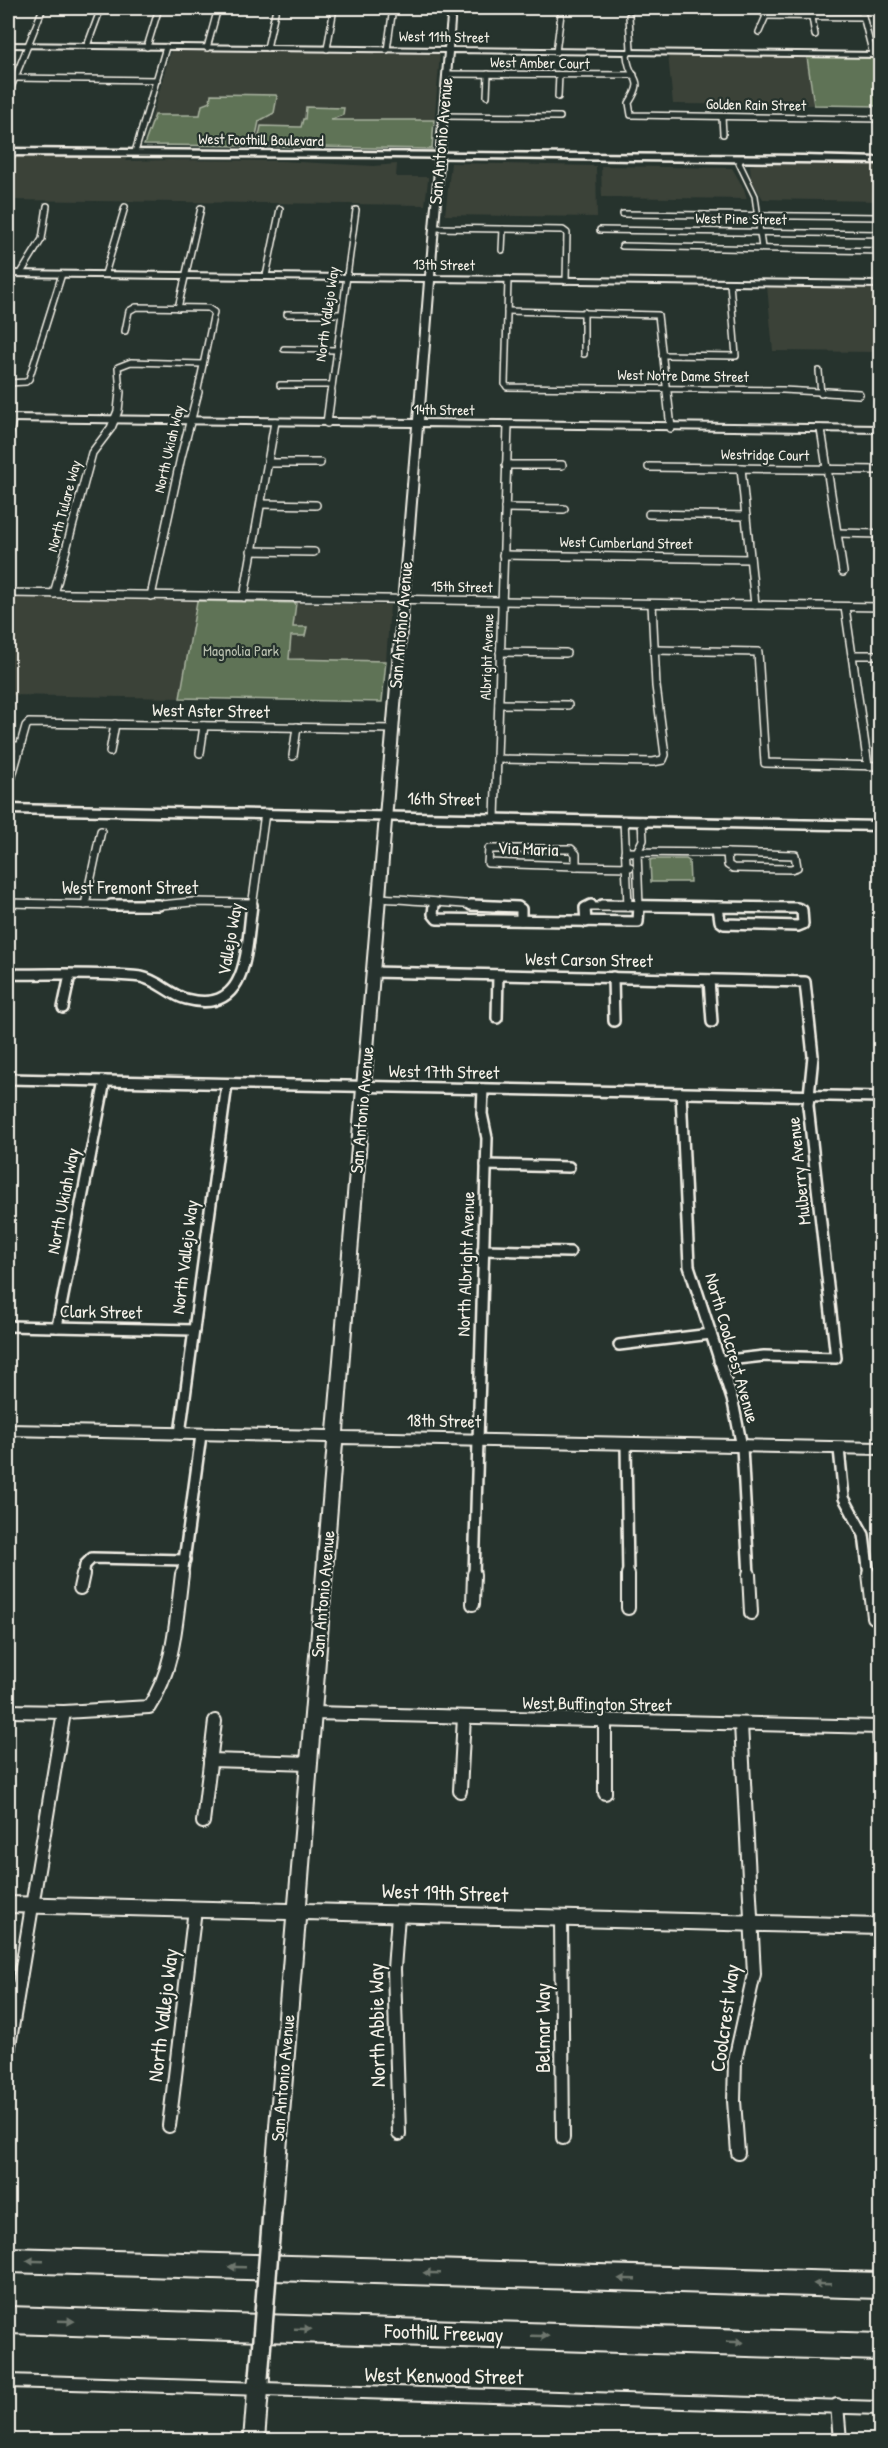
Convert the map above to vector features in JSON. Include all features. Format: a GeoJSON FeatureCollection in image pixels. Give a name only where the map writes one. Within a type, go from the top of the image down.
{"type":"FeatureCollection","features":[{"type":"Feature","properties":{"kind":"highway"},"geometry":{"type":"LineString","coordinates":[[8,2260],[880,2286]]}},
{"type":"Feature","properties":{"kind":"highway","name":"Foothill Freeway"},"geometry":{"type":"LineString","coordinates":[[8,2320],[880,2347]]}},
{"type":"Feature","properties":{"kind":"main road","name":"San Antonio Avenue"},"geometry":{"type":"LineString","coordinates":[[254,2440],[452,8]]}},
{"type":"Feature","properties":{"kind":"main road","name":"West 11th Street"},"geometry":{"type":"LineString","coordinates":[[8,45],[877,55]]}},
{"type":"Feature","properties":{"kind":"main road","name":"West Foothill Boulevard"},"geometry":{"type":"LineString","coordinates":[[8,150],[880,161]]}},
{"type":"Feature","properties":{"kind":"main road","name":"13th Street"},"geometry":{"type":"LineString","coordinates":[[8,273],[880,285]]}},
{"type":"Feature","properties":{"kind":"main road","name":"14th Street"},"geometry":{"type":"LineString","coordinates":[[10,418],[880,429]]}},
{"type":"Feature","properties":{"kind":"main road","name":"16th Street"},"geometry":{"type":"LineString","coordinates":[[8,809],[880,826]]}},
{"type":"Feature","properties":{"kind":"main road","name":"18th Street"},"geometry":{"type":"LineString","coordinates":[[8,1430],[880,1449]]}},
{"type":"Feature","properties":{"kind":"main road","name":"West 19th Street"},"geometry":{"type":"LineString","coordinates":[[8,1904],[880,1927]]}},
{"type":"Feature","properties":{"kind":"street"},"geometry":{"type":"LineString","coordinates":[[8,95],[43,8]]}},
{"type":"Feature","properties":{"kind":"street"},"geometry":{"type":"LineString","coordinates":[[87,46],[101,8]]}},
{"type":"Feature","properties":{"kind":"street"},"geometry":{"type":"LineString","coordinates":[[147,47],[159,8]]}},
{"type":"Feature","properties":{"kind":"street"},"geometry":{"type":"LineString","coordinates":[[207,48],[218,8]]}},
{"type":"Feature","properties":{"kind":"street"},"geometry":{"type":"LineString","coordinates":[[267,48],[276,8]]}},
{"type":"Feature","properties":{"kind":"street"},"geometry":{"type":"LineString","coordinates":[[327,49],[334,8]]}},
{"type":"Feature","properties":{"kind":"street"},"geometry":{"type":"LineString","coordinates":[[387,50],[393,8]]}},
{"type":"Feature","properties":{"kind":"street"},"geometry":{"type":"LineString","coordinates":[[758,8],[766,16],[863,17]]}},
{"type":"Feature","properties":{"kind":"street"},"geometry":{"type":"LineString","coordinates":[[861,8],[877,55]]}},
{"type":"Feature","properties":{"kind":"street"},"geometry":{"type":"LineString","coordinates":[[556,52],[561,14]]}},
{"type":"Feature","properties":{"kind":"street"},"geometry":{"type":"LineString","coordinates":[[629,16],[628,69],[634,75]]}},
{"type":"Feature","properties":{"kind":"street"},"geometry":{"type":"LineString","coordinates":[[759,32],[766,16]]}},
{"type":"Feature","properties":{"kind":"street"},"geometry":{"type":"LineString","coordinates":[[812,17],[815,35]]}},
{"type":"Feature","properties":{"kind":"street"},"geometry":{"type":"LineString","coordinates":[[135,152],[166,47]]}},
{"type":"Feature","properties":{"kind":"street","name":"West Amber Court"},"geometry":{"type":"LineString","coordinates":[[446,74],[634,75]]}},
{"type":"Feature","properties":{"kind":"street"},"geometry":{"type":"LineString","coordinates":[[487,96],[488,74]]}},
{"type":"Feature","properties":{"kind":"street"},"geometry":{"type":"LineString","coordinates":[[558,97],[559,75]]}},
{"type":"Feature","properties":{"kind":"street","name":"Golden Rain Street"},"geometry":{"type":"LineString","coordinates":[[634,75],[638,82],[638,89],[629,103],[631,115],[880,119]]}},
{"type":"Feature","properties":{"kind":"street"},"geometry":{"type":"LineString","coordinates":[[15,78],[157,80]]}},
{"type":"Feature","properties":{"kind":"street"},"geometry":{"type":"LineString","coordinates":[[443,116],[560,117]]}},
{"type":"Feature","properties":{"kind":"street"},"geometry":{"type":"LineString","coordinates":[[722,117],[723,134]]}},
{"type":"Feature","properties":{"kind":"street"},"geometry":{"type":"LineString","coordinates":[[741,159],[746,164],[747,168],[743,171],[755,196],[762,248]]}},
{"type":"Feature","properties":{"kind":"street"},"geometry":{"type":"LineString","coordinates":[[21,273],[42,239],[47,206]]}},
{"type":"Feature","properties":{"kind":"street"},"geometry":{"type":"LineString","coordinates":[[105,274],[125,207]]}},
{"type":"Feature","properties":{"kind":"street"},"geometry":{"type":"LineString","coordinates":[[125,331],[129,310],[178,308],[201,207]]}},
{"type":"Feature","properties":{"kind":"street"},"geometry":{"type":"LineString","coordinates":[[266,276],[280,209]]}},
{"type":"Feature","properties":{"kind":"street","name":"North Vallejo Way"},"geometry":{"type":"LineString","coordinates":[[327,423],[356,210]]}},
{"type":"Feature","properties":{"kind":"street"},"geometry":{"type":"LineString","coordinates":[[623,214],[880,217]]}},
{"type":"Feature","properties":{"kind":"street"},"geometry":{"type":"LineString","coordinates":[[434,228],[563,230],[567,233],[566,280]]}},
{"type":"Feature","properties":{"kind":"street"},"geometry":{"type":"LineString","coordinates":[[502,250],[503,229]]}},
{"type":"Feature","properties":{"kind":"street","name":"West Pine Street"},"geometry":{"type":"LineString","coordinates":[[600,230],[880,234]]}},
{"type":"Feature","properties":{"kind":"street"},"geometry":{"type":"LineString","coordinates":[[622,246],[880,251]]}},
{"type":"Feature","properties":{"kind":"street"},"geometry":{"type":"LineString","coordinates":[[8,383],[26,382],[29,379],[62,274]]}},
{"type":"Feature","properties":{"kind":"street"},"geometry":{"type":"LineString","coordinates":[[508,280],[507,311],[658,315],[666,390],[670,402],[671,428]]}},
{"type":"Feature","properties":{"kind":"street"},"geometry":{"type":"LineString","coordinates":[[662,355],[736,356],[730,283]]}},
{"type":"Feature","properties":{"kind":"street","name":"North Ukiah Way"},"geometry":{"type":"LineString","coordinates":[[151,596],[212,326],[213,309],[178,308]]}},
{"type":"Feature","properties":{"kind":"street","name":"West Notre Dame Street"},"geometry":{"type":"LineString","coordinates":[[507,311],[505,384],[507,387],[783,390],[859,394]]}},
{"type":"Feature","properties":{"kind":"street"},"geometry":{"type":"LineString","coordinates":[[584,312],[584,354]]}},
{"type":"Feature","properties":{"kind":"street"},"geometry":{"type":"LineString","coordinates":[[287,314],[341,315]]}},
{"type":"Feature","properties":{"kind":"street"},"geometry":{"type":"LineString","coordinates":[[284,349],[337,350]]}},
{"type":"Feature","properties":{"kind":"street","name":"North Tulare Way"},"geometry":{"type":"LineString","coordinates":[[54,594],[92,453],[95,446],[107,436],[114,420],[123,383],[118,367],[124,363],[203,364]]}},
{"type":"Feature","properties":{"kind":"street"},"geometry":{"type":"LineString","coordinates":[[819,371],[821,393]]}},
{"type":"Feature","properties":{"kind":"street"},"geometry":{"type":"LineString","coordinates":[[280,385],[332,385]]}},
{"type":"Feature","properties":{"kind":"street"},"geometry":{"type":"LineString","coordinates":[[8,442],[10,418]]}},
{"type":"Feature","properties":{"kind":"street"},"geometry":{"type":"LineString","coordinates":[[244,597],[275,422]]}},
{"type":"Feature","properties":{"kind":"street","name":"Albright Avenue"},"geometry":{"type":"LineString","coordinates":[[495,818],[508,425]]}},
{"type":"Feature","properties":{"kind":"street"},"geometry":{"type":"LineString","coordinates":[[821,429],[843,572]]}},
{"type":"Feature","properties":{"kind":"street"},"geometry":{"type":"LineString","coordinates":[[269,463],[320,463]]}},
{"type":"Feature","properties":{"kind":"street"},"geometry":{"type":"LineString","coordinates":[[506,465],[562,465]]}},
{"type":"Feature","properties":{"kind":"street","name":"Westridge Court"},"geometry":{"type":"LineString","coordinates":[[649,467],[880,470]]}},
{"type":"Feature","properties":{"kind":"street"},"geometry":{"type":"LineString","coordinates":[[741,468],[755,605]]}},
{"type":"Feature","properties":{"kind":"street"},"geometry":{"type":"LineString","coordinates":[[261,504],[316,505]]}},
{"type":"Feature","properties":{"kind":"street"},"geometry":{"type":"LineString","coordinates":[[505,508],[564,509]]}},
{"type":"Feature","properties":{"kind":"street"},"geometry":{"type":"LineString","coordinates":[[648,514],[746,516]]}},
{"type":"Feature","properties":{"kind":"street"},"geometry":{"type":"LineString","coordinates":[[837,533],[880,534]]}},
{"type":"Feature","properties":{"kind":"street"},"geometry":{"type":"LineString","coordinates":[[252,551],[314,552]]}},
{"type":"Feature","properties":{"kind":"street","name":"West Cumberland Street"},"geometry":{"type":"LineString","coordinates":[[503,555],[750,559]]}},
{"type":"Feature","properties":{"kind":"street","name":"15th Street"},"geometry":{"type":"LineString","coordinates":[[8,593],[880,607]]}},
{"type":"Feature","properties":{"kind":"street"},"geometry":{"type":"LineString","coordinates":[[497,759],[653,762],[663,760],[665,755],[656,686],[652,604]]}},
{"type":"Feature","properties":{"kind":"street"},"geometry":{"type":"LineString","coordinates":[[845,607],[868,766]]}},
{"type":"Feature","properties":{"kind":"street"},"geometry":{"type":"LineString","coordinates":[[655,650],[758,652],[765,763],[880,766]]}},
{"type":"Feature","properties":{"kind":"street"},"geometry":{"type":"LineString","coordinates":[[500,652],[566,653]]}},
{"type":"Feature","properties":{"kind":"street"},"geometry":{"type":"LineString","coordinates":[[852,655],[880,656]]}},
{"type":"Feature","properties":{"kind":"street"},"geometry":{"type":"LineString","coordinates":[[499,704],[568,705]]}},
{"type":"Feature","properties":{"kind":"street","name":"West Aster Street"},"geometry":{"type":"LineString","coordinates":[[21,746],[26,726],[29,723],[393,729]]}},
{"type":"Feature","properties":{"kind":"street"},"geometry":{"type":"LineString","coordinates":[[110,752],[115,724]]}},
{"type":"Feature","properties":{"kind":"street"},"geometry":{"type":"LineString","coordinates":[[200,753],[204,726]]}},
{"type":"Feature","properties":{"kind":"street"},"geometry":{"type":"LineString","coordinates":[[293,756],[297,727]]}},
{"type":"Feature","properties":{"kind":"street"},"geometry":{"type":"LineString","coordinates":[[8,746],[21,746],[8,790]]}},
{"type":"Feature","properties":{"kind":"street","name":"Vallejo Way"},"geometry":{"type":"LineString","coordinates":[[8,974],[126,976],[144,978],[190,1000],[211,1000],[227,995],[240,983],[242,976],[264,813]]}},
{"type":"Feature","properties":{"kind":"street"},"geometry":{"type":"LineString","coordinates":[[624,820],[628,905]]}},
{"type":"Feature","properties":{"kind":"street"},"geometry":{"type":"LineString","coordinates":[[434,902],[433,914],[437,919],[634,922],[640,918],[637,852],[643,840],[642,821]]}},
{"type":"Feature","properties":{"kind":"street"},"geometry":{"type":"LineString","coordinates":[[85,904],[101,831]]}},
{"type":"Feature","properties":{"kind":"street","name":"Via Maria"},"geometry":{"type":"LineString","coordinates":[[576,866],[576,854],[571,849],[496,848],[489,849],[487,852],[488,863],[494,864],[576,866],[638,867]]}},
{"type":"Feature","properties":{"kind":"street"},"geometry":{"type":"LineString","coordinates":[[625,852],[795,855],[797,867],[791,869],[733,868],[729,865],[727,854]]}},
{"type":"Feature","properties":{"kind":"street"},"geometry":{"type":"LineString","coordinates":[[378,898],[518,907],[521,909],[520,920]]}},
{"type":"Feature","properties":{"kind":"street","name":"West Fremont Street"},"geometry":{"type":"LineString","coordinates":[[8,903],[252,903]]}},
{"type":"Feature","properties":{"kind":"street"},"geometry":{"type":"LineString","coordinates":[[586,921],[585,909],[588,905],[639,905],[797,908],[802,910],[803,924],[798,926],[724,924],[720,921],[718,907]]}},
{"type":"Feature","properties":{"kind":"street","name":"West Carson Street"},"geometry":{"type":"LineString","coordinates":[[372,972],[805,982]]}},
{"type":"Feature","properties":{"kind":"street"},"geometry":{"type":"LineString","coordinates":[[63,1008],[70,975]]}},
{"type":"Feature","properties":{"kind":"street"},"geometry":{"type":"LineString","coordinates":[[497,1018],[498,975]]}},
{"type":"Feature","properties":{"kind":"street"},"geometry":{"type":"LineString","coordinates":[[613,977],[614,1021]]}},
{"type":"Feature","properties":{"kind":"street"},"geometry":{"type":"LineString","coordinates":[[709,980],[712,1022]]}},
{"type":"Feature","properties":{"kind":"street","name":"Mulberry Avenue"},"geometry":{"type":"LineString","coordinates":[[719,1361],[764,1356],[836,1358],[807,1096],[813,1056],[805,982]]}},
{"type":"Feature","properties":{"kind":"street","name":"West 17th Street"},"geometry":{"type":"LineString","coordinates":[[8,1079],[880,1097]]}},
{"type":"Feature","properties":{"kind":"street","name":"North Ukiah Way"},"geometry":{"type":"LineString","coordinates":[[57,1327],[105,1081]]}},
{"type":"Feature","properties":{"kind":"street","name":"North Vallejo Way"},"geometry":{"type":"LineString","coordinates":[[180,1434],[227,1084]]}},
{"type":"Feature","properties":{"kind":"street","name":"North Albright Avenue"},"geometry":{"type":"LineString","coordinates":[[473,1604],[487,1138],[482,1114],[483,1089]]}},
{"type":"Feature","properties":{"kind":"street","name":"North Coolcrest Avenue"},"geometry":{"type":"LineString","coordinates":[[681,1093],[687,1251],[733,1402],[742,1447],[752,1613]]}},
{"type":"Feature","properties":{"kind":"street"},"geometry":{"type":"LineString","coordinates":[[486,1165],[569,1167]]}},
{"type":"Feature","properties":{"kind":"street"},"geometry":{"type":"LineString","coordinates":[[483,1250],[570,1252]]}},
{"type":"Feature","properties":{"kind":"street","name":"Clark Street"},"geometry":{"type":"LineString","coordinates":[[8,1326],[194,1330]]}},
{"type":"Feature","properties":{"kind":"street"},"geometry":{"type":"LineString","coordinates":[[619,1345],[711,1334]]}},
{"type":"Feature","properties":{"kind":"street"},"geometry":{"type":"LineString","coordinates":[[8,1711],[64,1712],[149,1707],[156,1698],[159,1684],[168,1668],[201,1435]]}},
{"type":"Feature","properties":{"kind":"street"},"geometry":{"type":"LineString","coordinates":[[626,1445],[628,1608]]}},
{"type":"Feature","properties":{"kind":"street"},"geometry":{"type":"LineString","coordinates":[[839,1449],[844,1498],[864,1535],[874,1617]]}},
{"type":"Feature","properties":{"kind":"street"},"geometry":{"type":"LineString","coordinates":[[80,1588],[85,1565],[92,1558],[185,1560]]}},
{"type":"Feature","properties":{"kind":"street"},"geometry":{"type":"LineString","coordinates":[[8,2052],[64,1712]]}},
{"type":"Feature","properties":{"kind":"street","name":"West Buffington Street"},"geometry":{"type":"LineString","coordinates":[[313,1713],[880,1727]]}},
{"type":"Feature","properties":{"kind":"street"},"geometry":{"type":"LineString","coordinates":[[460,1791],[464,1717]]}},
{"type":"Feature","properties":{"kind":"street"},"geometry":{"type":"LineString","coordinates":[[605,1720],[605,1793]]}},
{"type":"Feature","properties":{"kind":"street"},"geometry":{"type":"LineString","coordinates":[[203,1822],[215,1721]]}},
{"type":"Feature","properties":{"kind":"street"},"geometry":{"type":"LineString","coordinates":[[741,1724],[753,1924]]}},
{"type":"Feature","properties":{"kind":"street"},"geometry":{"type":"LineString","coordinates":[[880,1727],[880,1745]]}},
{"type":"Feature","properties":{"kind":"street"},"geometry":{"type":"LineString","coordinates":[[210,1760],[309,1763]]}},
{"type":"Feature","properties":{"kind":"street","name":"North Vallejo Way"},"geometry":{"type":"LineString","coordinates":[[170,2126],[195,1909]]}},
{"type":"Feature","properties":{"kind":"street","name":"North Abbie Way"},"geometry":{"type":"LineString","coordinates":[[398,1914],[394,1969],[399,2134]]}},
{"type":"Feature","properties":{"kind":"street","name":"Belmar Way"},"geometry":{"type":"LineString","coordinates":[[561,1919],[562,2138]]}},
{"type":"Feature","properties":{"kind":"street","name":"Coolcrest Way"},"geometry":{"type":"LineString","coordinates":[[738,2153],[734,2101],[735,2060],[752,1987],[753,1924]]}},
{"type":"Feature","properties":{"kind":"street","name":"West Kenwood Street"},"geometry":{"type":"LineString","coordinates":[[8,2381],[259,2384],[880,2408]]}},
{"type":"Feature","properties":{"kind":"street"},"geometry":{"type":"LineString","coordinates":[[837,2405],[840,2440]]}},
{"type":"Feature","properties":{"kind":"shaded area"},"geometry":{"type":"Polygon","coordinates":[[[171,50],[440,53],[432,149],[144,145],[171,50]]]}},
{"type":"Feature","properties":{"kind":"shaded area"},"geometry":{"type":"Polygon","coordinates":[[[668,55],[807,57],[814,105],[673,104],[668,55]]]}},
{"type":"Feature","properties":{"kind":"shaded area"},"geometry":{"type":"Polygon","coordinates":[[[8,155],[113,155],[128,157],[125,161],[281,161],[373,166],[397,164],[396,177],[428,177],[428,180],[425,205],[8,200],[8,155]]]}},
{"type":"Feature","properties":{"kind":"shaded area"},"geometry":{"type":"Polygon","coordinates":[[[451,163],[596,166],[597,217],[445,215],[451,163]]]}},
{"type":"Feature","properties":{"kind":"shaded area"},"geometry":{"type":"Polygon","coordinates":[[[750,165],[880,165],[880,201],[763,199],[751,179],[750,165]]]}},
{"type":"Feature","properties":{"kind":"shaded area"},"geometry":{"type":"Polygon","coordinates":[[[601,166],[732,168],[747,199],[602,197],[601,166]]]}},
{"type":"Feature","properties":{"kind":"shaded area"},"geometry":{"type":"Polygon","coordinates":[[[767,286],[880,288],[880,352],[773,351],[767,286]]]}},
{"type":"Feature","properties":{"kind":"shaded area"},"geometry":{"type":"Polygon","coordinates":[[[8,598],[197,601],[180,698],[8,695],[8,598]]]}},
{"type":"Feature","properties":{"kind":"shaded area"},"geometry":{"type":"Polygon","coordinates":[[[296,603],[390,605],[386,661],[288,659],[296,603]]]}},
{"type":"Feature","properties":{"kind":"green space"},"geometry":{"type":"Polygon","coordinates":[[[807,57],[875,57],[880,79],[880,106],[814,105],[807,57]]]}},
{"type":"Feature","properties":{"kind":"green space"},"geometry":{"type":"Polygon","coordinates":[[[211,94],[276,95],[277,97],[274,113],[259,121],[255,141],[250,146],[144,145],[155,115],[200,115],[202,105],[210,102],[211,94]]]}},
{"type":"Feature","properties":{"kind":"green space"},"geometry":{"type":"Polygon","coordinates":[[[306,107],[344,108],[343,115],[330,120],[434,120],[432,149],[257,146],[261,126],[301,127],[305,119],[306,107]]]}},
{"type":"Feature","properties":{"kind":"green space","name":"Magnolia Park"},"geometry":{"type":"Polygon","coordinates":[[[197,601],[296,603],[293,627],[307,627],[305,636],[291,636],[289,659],[386,661],[382,702],[180,698],[197,601]]]}},
{"type":"Feature","properties":{"kind":"green space"},"geometry":{"type":"Polygon","coordinates":[[[686,859],[689,861],[690,882],[651,882],[650,860],[686,859]]]}}]}
